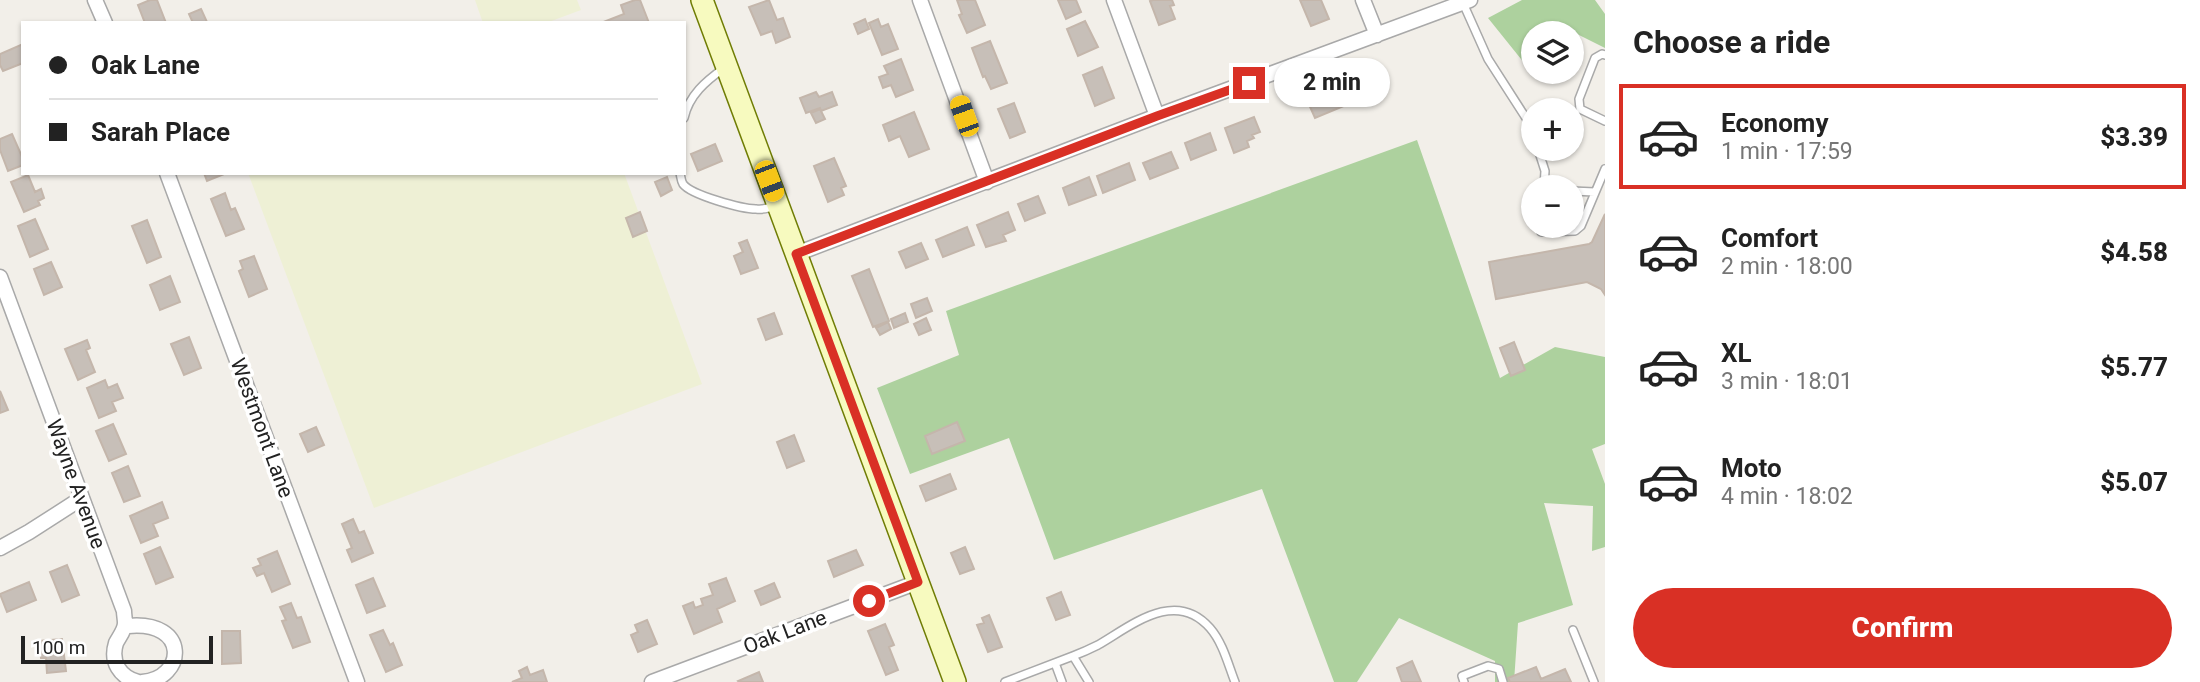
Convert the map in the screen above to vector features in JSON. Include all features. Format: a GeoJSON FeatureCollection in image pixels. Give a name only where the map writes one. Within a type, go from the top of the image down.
{"type":"FeatureCollection","features":[{"type":"Feature","properties":{"kind":"street"},"geometry":{"type":"LineString","coordinates":[[95,0],[104,21]]}},
{"type":"Feature","properties":{"kind":"street"},"geometry":{"type":"LineString","coordinates":[[702,0],[955,682]]}},
{"type":"Feature","properties":{"kind":"street"},"geometry":{"type":"LineString","coordinates":[[920,0],[987,181]]}},
{"type":"Feature","properties":{"kind":"street"},"geometry":{"type":"LineString","coordinates":[[1114,0],[1157,116]]}},
{"type":"Feature","properties":{"kind":"street"},"geometry":{"type":"LineString","coordinates":[[1363,0],[1377,35]]}},
{"type":"Feature","properties":{"kind":"street"},"geometry":{"type":"LineString","coordinates":[[796,254],[1466,1]]}},
{"type":"Feature","properties":{"kind":"street","name":"Westmont Lane"},"geometry":{"type":"LineString","coordinates":[[168,175],[357,682]]}},
{"type":"Feature","properties":{"kind":"street","name":"Wayne Avenue"},"geometry":{"type":"LineString","coordinates":[[0,276],[124,611],[125,623],[114,653],[116,664],[121,673],[130,679],[140,682],[158,679],[166,673],[174,657],[174,648],[167,633],[160,628],[128,626]]}},
{"type":"Feature","properties":{"kind":"street"},"geometry":{"type":"LineString","coordinates":[[0,548],[82,498]]}},
{"type":"Feature","properties":{"kind":"street","name":"Oak Lane"},"geometry":{"type":"LineString","coordinates":[[652,682],[918,582]]}},
{"type":"Feature","properties":{"kind":"lane"},"geometry":{"type":"LineString","coordinates":[[1466,1],[1488,59],[1521,110]]}},
{"type":"Feature","properties":{"kind":"lane"},"geometry":{"type":"LineString","coordinates":[[1605,55],[1595,58],[1578,99],[1580,108],[1605,121]]}},
{"type":"Feature","properties":{"kind":"lane"},"geometry":{"type":"LineString","coordinates":[[686,114],[694,96],[707,80],[727,67]]}},
{"type":"Feature","properties":{"kind":"lane"},"geometry":{"type":"LineString","coordinates":[[1584,219],[1605,169]]}},
{"type":"Feature","properties":{"kind":"lane"},"geometry":{"type":"LineString","coordinates":[[680,175],[682,183],[688,188],[712,200],[753,209],[766,209],[778,204]]}},
{"type":"Feature","properties":{"kind":"lane"},"geometry":{"type":"LineString","coordinates":[[1584,192],[1595,192]]}},
{"type":"Feature","properties":{"kind":"lane"},"geometry":{"type":"LineString","coordinates":[[1005,682],[1027,678],[1097,646],[1138,619],[1170,610],[1198,617],[1210,628],[1219,642],[1235,682]]}},
{"type":"Feature","properties":{"kind":"lane"},"geometry":{"type":"LineString","coordinates":[[1573,630],[1594,682]]}},
{"type":"Feature","properties":{"kind":"lane"},"geometry":{"type":"LineString","coordinates":[[1073,656],[1089,682]]}},
{"type":"Feature","properties":{"kind":"lane"},"geometry":{"type":"LineString","coordinates":[[1055,663],[1062,682]]}},
{"type":"Feature","properties":{"kind":"lane"},"geometry":{"type":"LineString","coordinates":[[1464,682],[1462,676],[1488,666],[1499,669],[1503,682]]}},
{"type":"Feature","properties":{"kind":"green space"},"geometry":{"type":"Polygon","coordinates":[[[475,0],[577,0],[581,10],[551,21],[482,21],[475,0]]]}},
{"type":"Feature","properties":{"kind":"green space"},"geometry":{"type":"Polygon","coordinates":[[[1522,0],[1595,0],[1605,14],[1605,48],[1584,38],[1584,21],[1521,21],[1521,59],[1488,18],[1522,0]]]}},
{"type":"Feature","properties":{"kind":"green space"},"geometry":{"type":"Polygon","coordinates":[[[1417,140],[1500,378],[1555,347],[1605,357],[1605,444],[1592,449],[1605,484],[1605,547],[1592,551],[1593,506],[1544,503],[1573,605],[1518,623],[1514,682],[1495,682],[1495,661],[1399,618],[1357,682],[1334,682],[1262,489],[1054,560],[1009,438],[910,474],[877,388],[959,355],[946,311],[1417,140]]]}},
{"type":"Feature","properties":{"kind":"green space"},"geometry":{"type":"Polygon","coordinates":[[[249,175],[625,175],[702,384],[374,508],[249,175]]]}},
{"type":"Feature","properties":{"kind":"building"},"geometry":{"type":"Polygon","coordinates":[[[157,0],[165,21],[144,21],[138,5],[157,0]]]}},
{"type":"Feature","properties":{"kind":"building"},"geometry":{"type":"Polygon","coordinates":[[[640,0],[648,21],[606,21],[624,14],[621,5],[640,0]]]}},
{"type":"Feature","properties":{"kind":"building"},"geometry":{"type":"Polygon","coordinates":[[[769,0],[777,20],[783,18],[790,37],[776,43],[772,31],[761,35],[749,7],[769,0]]]}},
{"type":"Feature","properties":{"kind":"building"},"geometry":{"type":"Polygon","coordinates":[[[957,0],[975,0],[985,25],[967,33],[959,15],[962,14],[957,0]]]}},
{"type":"Feature","properties":{"kind":"building"},"geometry":{"type":"Polygon","coordinates":[[[1058,0],[1076,0],[1081,12],[1066,19],[1058,0]]]}},
{"type":"Feature","properties":{"kind":"building"},"geometry":{"type":"Polygon","coordinates":[[[1172,0],[1174,5],[1170,6],[1175,19],[1159,25],[1150,1],[1172,0]]]}},
{"type":"Feature","properties":{"kind":"building"},"geometry":{"type":"Polygon","coordinates":[[[1300,0],[1321,0],[1329,19],[1311,26],[1300,0]]]}},
{"type":"Feature","properties":{"kind":"building"},"geometry":{"type":"Polygon","coordinates":[[[201,9],[207,21],[192,21],[189,14],[201,9]]]}},
{"type":"Feature","properties":{"kind":"building"},"geometry":{"type":"Polygon","coordinates":[[[865,19],[869,29],[858,34],[854,24],[865,19]]]}},
{"type":"Feature","properties":{"kind":"building"},"geometry":{"type":"Polygon","coordinates":[[[878,19],[881,27],[888,24],[898,49],[882,55],[869,23],[878,19]]]}},
{"type":"Feature","properties":{"kind":"building"},"geometry":{"type":"Polygon","coordinates":[[[1085,21],[1098,47],[1078,56],[1067,29],[1085,21]]]}},
{"type":"Feature","properties":{"kind":"building"},"geometry":{"type":"Polygon","coordinates":[[[990,41],[1007,83],[991,89],[985,76],[983,77],[972,48],[990,41]]]}},
{"type":"Feature","properties":{"kind":"building"},"geometry":{"type":"Polygon","coordinates":[[[21,45],[21,64],[3,71],[0,54],[21,45]]]}},
{"type":"Feature","properties":{"kind":"building"},"geometry":{"type":"Polygon","coordinates":[[[901,59],[913,90],[896,97],[891,85],[883,88],[879,77],[888,74],[884,66],[901,59]]]}},
{"type":"Feature","properties":{"kind":"building"},"geometry":{"type":"Polygon","coordinates":[[[1102,67],[1114,98],[1095,106],[1083,75],[1102,67]]]}},
{"type":"Feature","properties":{"kind":"building"},"geometry":{"type":"Polygon","coordinates":[[[1355,80],[1363,98],[1315,118],[1307,100],[1355,80]]]}},
{"type":"Feature","properties":{"kind":"building"},"geometry":{"type":"Polygon","coordinates":[[[816,92],[819,97],[832,92],[837,105],[806,113],[800,98],[816,92]]]}},
{"type":"Feature","properties":{"kind":"building"},"geometry":{"type":"Polygon","coordinates":[[[1014,103],[1025,132],[1010,138],[998,109],[1014,103]]]}},
{"type":"Feature","properties":{"kind":"building"},"geometry":{"type":"Polygon","coordinates":[[[820,109],[825,119],[816,123],[811,113],[820,109]]]}},
{"type":"Feature","properties":{"kind":"building"},"geometry":{"type":"Polygon","coordinates":[[[914,112],[929,149],[909,157],[900,136],[889,141],[883,125],[914,112]]]}},
{"type":"Feature","properties":{"kind":"building"},"geometry":{"type":"Polygon","coordinates":[[[1254,117],[1260,132],[1247,141],[1249,147],[1234,153],[1225,128],[1254,117]]]}},
{"type":"Feature","properties":{"kind":"building"},"geometry":{"type":"Polygon","coordinates":[[[1210,133],[1216,150],[1191,160],[1185,143],[1210,133]]]}},
{"type":"Feature","properties":{"kind":"building"},"geometry":{"type":"Polygon","coordinates":[[[12,134],[21,154],[21,166],[8,171],[0,150],[0,139],[12,134]]]}},
{"type":"Feature","properties":{"kind":"building"},"geometry":{"type":"Polygon","coordinates":[[[715,144],[722,161],[698,171],[691,154],[715,144]]]}},
{"type":"Feature","properties":{"kind":"building"},"geometry":{"type":"Polygon","coordinates":[[[1171,152],[1178,168],[1150,179],[1143,163],[1171,152]]]}},
{"type":"Feature","properties":{"kind":"building"},"geometry":{"type":"Polygon","coordinates":[[[834,158],[846,186],[841,188],[844,195],[828,202],[814,166],[834,158]]]}},
{"type":"Feature","properties":{"kind":"building"},"geometry":{"type":"Polygon","coordinates":[[[1129,163],[1135,180],[1103,193],[1097,176],[1129,163]]]}},
{"type":"Feature","properties":{"kind":"building"},"geometry":{"type":"Polygon","coordinates":[[[28,175],[35,192],[41,189],[44,198],[38,201],[40,205],[24,212],[11,182],[28,175]]]}},
{"type":"Feature","properties":{"kind":"building"},"geometry":{"type":"Polygon","coordinates":[[[205,175],[222,175],[207,181],[205,175]]]}},
{"type":"Feature","properties":{"kind":"building"},"geometry":{"type":"Polygon","coordinates":[[[667,177],[672,190],[661,196],[655,182],[667,177]]]}},
{"type":"Feature","properties":{"kind":"building"},"geometry":{"type":"Polygon","coordinates":[[[1089,177],[1096,195],[1069,205],[1063,188],[1089,177]]]}},
{"type":"Feature","properties":{"kind":"building"},"geometry":{"type":"Polygon","coordinates":[[[225,193],[231,210],[235,208],[244,229],[226,236],[211,199],[225,193]]]}},
{"type":"Feature","properties":{"kind":"building"},"geometry":{"type":"Polygon","coordinates":[[[1038,196],[1045,213],[1025,221],[1018,204],[1038,196]]]}},
{"type":"Feature","properties":{"kind":"building"},"geometry":{"type":"Polygon","coordinates":[[[640,212],[647,231],[633,237],[626,218],[640,212]]]}},
{"type":"Feature","properties":{"kind":"building"},"geometry":{"type":"Polygon","coordinates":[[[1008,212],[1015,230],[1003,235],[1006,241],[986,247],[977,225],[1008,212]]]}},
{"type":"Feature","properties":{"kind":"building"},"geometry":{"type":"Polygon","coordinates":[[[1605,214],[1605,295],[1601,289],[1587,282],[1496,299],[1489,262],[1589,244],[1605,214]]]}},
{"type":"Feature","properties":{"kind":"building"},"geometry":{"type":"Polygon","coordinates":[[[35,219],[48,249],[30,257],[18,226],[35,219]]]}},
{"type":"Feature","properties":{"kind":"building"},"geometry":{"type":"Polygon","coordinates":[[[147,220],[161,257],[147,263],[132,226],[147,220]]]}},
{"type":"Feature","properties":{"kind":"building"},"geometry":{"type":"Polygon","coordinates":[[[967,227],[974,245],[943,257],[936,240],[967,227]]]}},
{"type":"Feature","properties":{"kind":"building"},"geometry":{"type":"Polygon","coordinates":[[[747,240],[758,268],[741,274],[734,256],[743,252],[739,243],[747,240]]]}},
{"type":"Feature","properties":{"kind":"building"},"geometry":{"type":"Polygon","coordinates":[[[921,243],[928,259],[906,268],[899,252],[921,243]]]}},
{"type":"Feature","properties":{"kind":"building"},"geometry":{"type":"Polygon","coordinates":[[[254,256],[267,289],[249,297],[239,271],[243,269],[240,261],[254,256]]]}},
{"type":"Feature","properties":{"kind":"building"},"geometry":{"type":"Polygon","coordinates":[[[51,262],[62,287],[44,295],[34,269],[51,262]]]}},
{"type":"Feature","properties":{"kind":"building"},"geometry":{"type":"Polygon","coordinates":[[[869,269],[889,321],[873,327],[852,276],[869,269]]]}},
{"type":"Feature","properties":{"kind":"building"},"geometry":{"type":"Polygon","coordinates":[[[170,276],[180,302],[160,310],[150,285],[170,276]]]}},
{"type":"Feature","properties":{"kind":"building"},"geometry":{"type":"Polygon","coordinates":[[[927,298],[932,311],[916,318],[911,304],[927,298]]]}},
{"type":"Feature","properties":{"kind":"building"},"geometry":{"type":"Polygon","coordinates":[[[774,313],[782,334],[766,340],[758,319],[774,313]]]}},
{"type":"Feature","properties":{"kind":"building"},"geometry":{"type":"Polygon","coordinates":[[[905,313],[908,322],[894,328],[891,319],[905,313]]]}},
{"type":"Feature","properties":{"kind":"building"},"geometry":{"type":"Polygon","coordinates":[[[926,318],[931,330],[919,335],[914,324],[926,318]]]}},
{"type":"Feature","properties":{"kind":"building"},"geometry":{"type":"Polygon","coordinates":[[[888,322],[891,329],[880,335],[876,328],[888,322]]]}},
{"type":"Feature","properties":{"kind":"building"},"geometry":{"type":"Polygon","coordinates":[[[189,337],[201,368],[184,375],[171,344],[189,337]]]}},
{"type":"Feature","properties":{"kind":"building"},"geometry":{"type":"Polygon","coordinates":[[[87,340],[90,348],[86,350],[95,372],[78,380],[65,349],[87,340]]]}},
{"type":"Feature","properties":{"kind":"building"},"geometry":{"type":"Polygon","coordinates":[[[1514,342],[1525,370],[1511,376],[1500,348],[1514,342]]]}},
{"type":"Feature","properties":{"kind":"building"},"geometry":{"type":"Polygon","coordinates":[[[105,380],[108,388],[117,384],[123,398],[112,402],[116,411],[99,418],[87,388],[105,380]]]}},
{"type":"Feature","properties":{"kind":"building"},"geometry":{"type":"Polygon","coordinates":[[[0,391],[8,410],[0,413],[0,391]]]}},
{"type":"Feature","properties":{"kind":"building"},"geometry":{"type":"Polygon","coordinates":[[[957,422],[965,441],[932,454],[925,436],[957,422]]]}},
{"type":"Feature","properties":{"kind":"building"},"geometry":{"type":"Polygon","coordinates":[[[113,424],[126,454],[109,461],[96,431],[113,424]]]}},
{"type":"Feature","properties":{"kind":"building"},"geometry":{"type":"Polygon","coordinates":[[[316,427],[324,445],[308,452],[300,434],[316,427]]]}},
{"type":"Feature","properties":{"kind":"building"},"geometry":{"type":"Polygon","coordinates":[[[794,435],[804,461],[787,468],[777,442],[794,435]]]}},
{"type":"Feature","properties":{"kind":"building"},"geometry":{"type":"Polygon","coordinates":[[[128,466],[140,496],[124,502],[112,473],[128,466]]]}},
{"type":"Feature","properties":{"kind":"building"},"geometry":{"type":"Polygon","coordinates":[[[950,474],[956,489],[926,501],[920,486],[950,474]]]}},
{"type":"Feature","properties":{"kind":"building"},"geometry":{"type":"Polygon","coordinates":[[[162,502],[168,518],[153,524],[158,536],[141,543],[130,516],[162,502]]]}},
{"type":"Feature","properties":{"kind":"building"},"geometry":{"type":"Polygon","coordinates":[[[353,519],[359,533],[364,531],[373,553],[352,562],[347,550],[352,548],[342,524],[353,519]]]}},
{"type":"Feature","properties":{"kind":"building"},"geometry":{"type":"Polygon","coordinates":[[[160,547],[173,577],[156,584],[144,554],[160,547]]]}},
{"type":"Feature","properties":{"kind":"building"},"geometry":{"type":"Polygon","coordinates":[[[965,547],[974,569],[960,574],[951,553],[965,547]]]}},
{"type":"Feature","properties":{"kind":"building"},"geometry":{"type":"Polygon","coordinates":[[[856,550],[863,565],[834,577],[828,561],[856,550]]]}},
{"type":"Feature","properties":{"kind":"building"},"geometry":{"type":"Polygon","coordinates":[[[277,551],[290,584],[272,592],[264,573],[257,576],[253,568],[261,565],[258,559],[277,551]]]}},
{"type":"Feature","properties":{"kind":"building"},"geometry":{"type":"Polygon","coordinates":[[[67,565],[79,595],[62,602],[50,572],[67,565]]]}},
{"type":"Feature","properties":{"kind":"building"},"geometry":{"type":"Polygon","coordinates":[[[373,578],[385,606],[367,613],[356,585],[373,578]]]}},
{"type":"Feature","properties":{"kind":"building"},"geometry":{"type":"Polygon","coordinates":[[[726,578],[735,601],[717,609],[722,622],[694,634],[683,606],[693,602],[695,608],[703,605],[701,599],[713,595],[709,584],[726,578]]]}},
{"type":"Feature","properties":{"kind":"building"},"geometry":{"type":"Polygon","coordinates":[[[29,582],[36,600],[7,612],[0,594],[29,582]]]}},
{"type":"Feature","properties":{"kind":"building"},"geometry":{"type":"Polygon","coordinates":[[[774,583],[780,597],[761,605],[755,591],[774,583]]]}},
{"type":"Feature","properties":{"kind":"building"},"geometry":{"type":"Polygon","coordinates":[[[1061,592],[1070,615],[1056,620],[1047,598],[1061,592]]]}},
{"type":"Feature","properties":{"kind":"building"},"geometry":{"type":"Polygon","coordinates":[[[291,603],[297,618],[301,617],[310,642],[293,648],[282,621],[286,620],[280,607],[291,603]]]}},
{"type":"Feature","properties":{"kind":"building"},"geometry":{"type":"Polygon","coordinates":[[[989,615],[1002,647],[988,652],[977,625],[984,623],[982,618],[989,615]]]}},
{"type":"Feature","properties":{"kind":"building"},"geometry":{"type":"Polygon","coordinates":[[[647,620],[657,644],[638,652],[631,635],[638,632],[635,625],[647,620]]]}},
{"type":"Feature","properties":{"kind":"building"},"geometry":{"type":"Polygon","coordinates":[[[885,624],[894,645],[889,647],[898,670],[886,675],[868,631],[885,624]]]}},
{"type":"Feature","properties":{"kind":"building"},"geometry":{"type":"Polygon","coordinates":[[[383,630],[390,645],[393,643],[402,665],[386,672],[370,635],[383,630]]]}},
{"type":"Feature","properties":{"kind":"building"},"geometry":{"type":"Polygon","coordinates":[[[222,631],[240,631],[241,663],[222,664],[222,631]]]}},
{"type":"Feature","properties":{"kind":"building"},"geometry":{"type":"Polygon","coordinates":[[[62,639],[66,671],[47,673],[46,658],[41,658],[39,641],[62,639]]]}},
{"type":"Feature","properties":{"kind":"building"},"geometry":{"type":"Polygon","coordinates":[[[1412,661],[1421,682],[1402,682],[1397,668],[1412,661]]]}},
{"type":"Feature","properties":{"kind":"building"},"geometry":{"type":"Polygon","coordinates":[[[527,667],[530,675],[543,670],[547,682],[512,682],[522,678],[519,671],[527,667]]]}},
{"type":"Feature","properties":{"kind":"building"},"geometry":{"type":"Polygon","coordinates":[[[1536,667],[1541,679],[1565,669],[1571,682],[1510,682],[1508,678],[1536,667]]]}},
{"type":"Feature","properties":{"kind":"building"},"geometry":{"type":"Polygon","coordinates":[[[759,672],[763,682],[738,681],[759,672]]]}},
{"type":"Feature","properties":{"kind":"route"},"geometry":{"type":"LineString","coordinates":[[869,601],[918,582],[796,254],[1249,83]]}}]}
